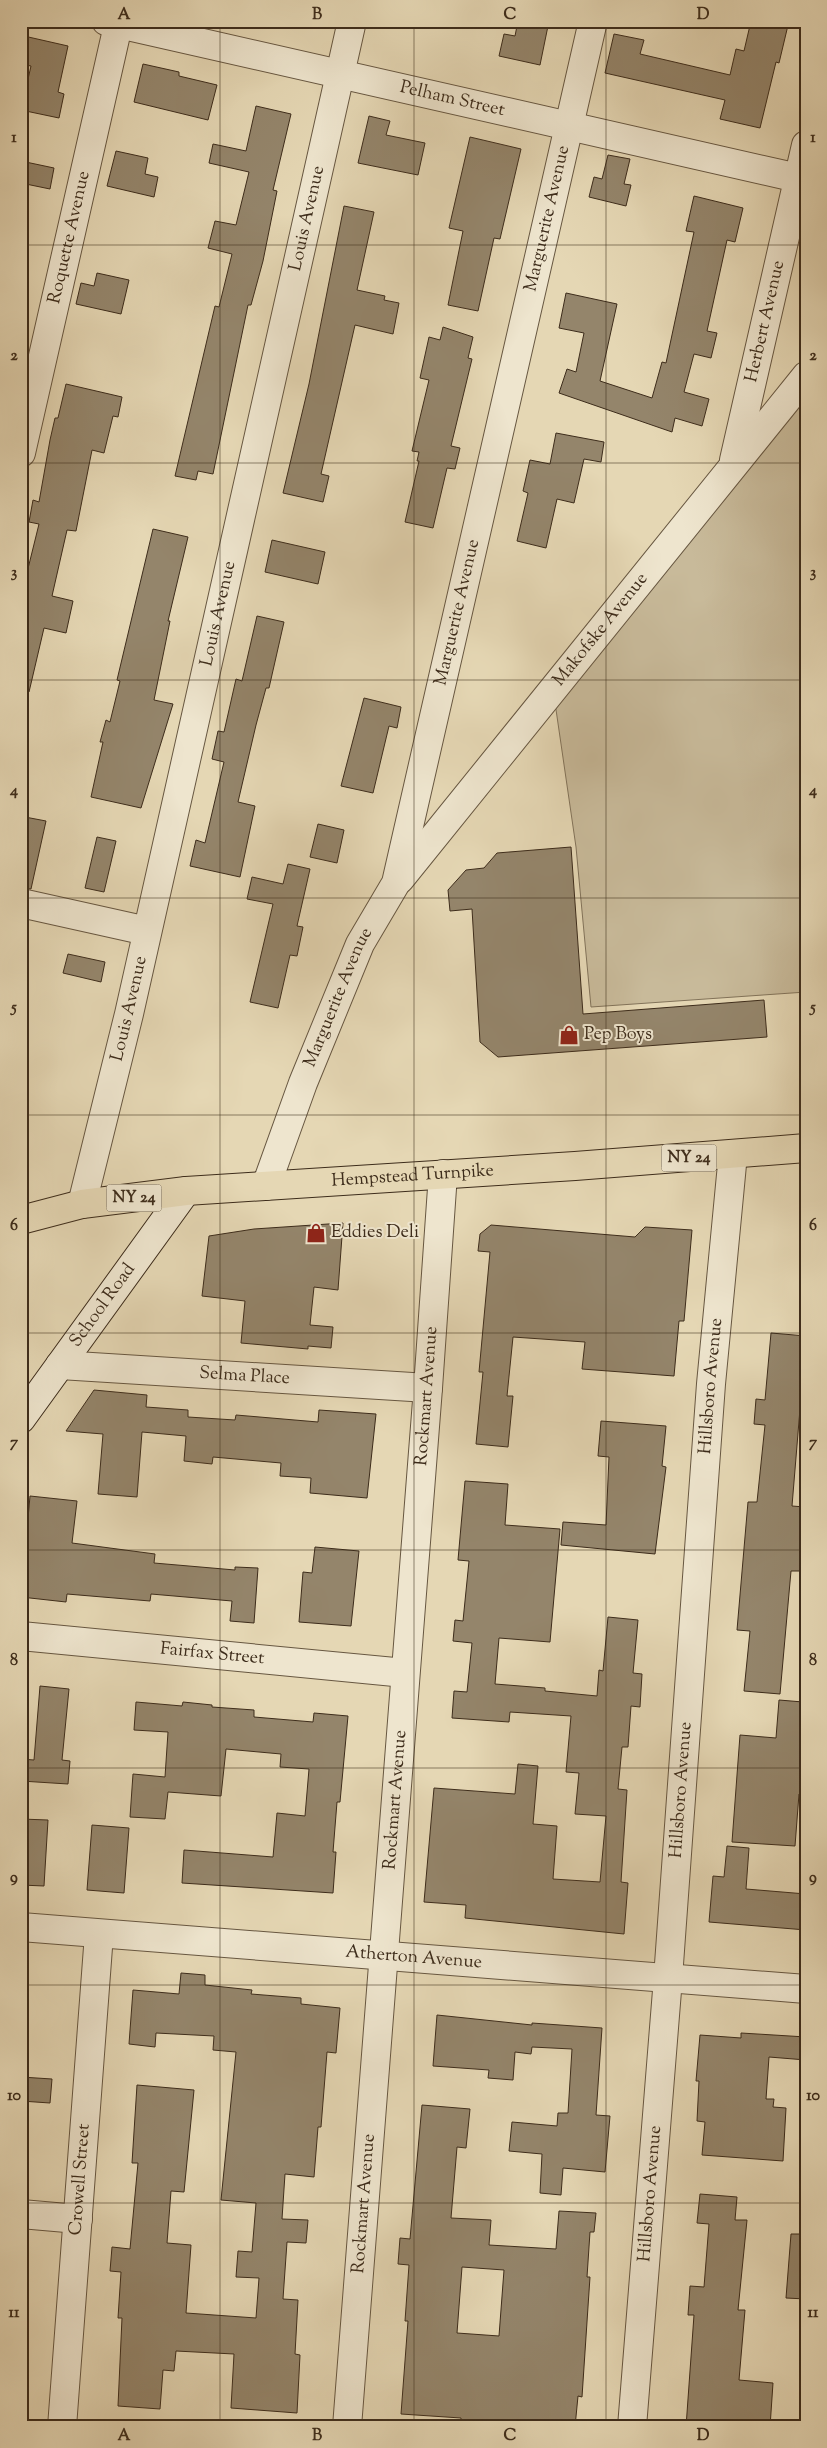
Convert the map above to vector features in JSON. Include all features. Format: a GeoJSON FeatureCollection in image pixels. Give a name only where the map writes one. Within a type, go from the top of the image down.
{"type":"FeatureCollection","features":[{"type":"Feature","properties":{"kind":"main road","name":"Hempstead Turnpike"},"geometry":{"type":"LineString","coordinates":[[21,1220],[82,1204],[186,1192],[806,1148]]}},
{"type":"Feature","properties":{"kind":"street","name":"Louis Avenue"},"geometry":{"type":"LineString","coordinates":[[82,1204],[130,1014],[147,931],[352,21]]}},
{"type":"Feature","properties":{"kind":"street","name":"Marguerite Avenue"},"geometry":{"type":"LineString","coordinates":[[266,1186],[303,1083],[360,944],[396,883],[567,126],[593,21]]}},
{"type":"Feature","properties":{"kind":"street","name":"Pelham Street"},"geometry":{"type":"LineString","coordinates":[[115,22],[798,178]]}},
{"type":"Feature","properties":{"kind":"street","name":"Roquette Avenue"},"geometry":{"type":"LineString","coordinates":[[21,453],[115,22]]}},
{"type":"Feature","properties":{"kind":"street","name":"Herbert Avenue"},"geometry":{"type":"LineString","coordinates":[[732,467],[806,145]]}},
{"type":"Feature","properties":{"kind":"street","name":"Makofske Avenue"},"geometry":{"type":"LineString","coordinates":[[396,883],[806,376]]}},
{"type":"Feature","properties":{"kind":"street"},"geometry":{"type":"LineString","coordinates":[[21,904],[147,931]]}},
{"type":"Feature","properties":{"kind":"street","name":"Hillsboro Avenue"},"geometry":{"type":"LineString","coordinates":[[632,2427],[668,1978],[711,1384],[733,1154]]}},
{"type":"Feature","properties":{"kind":"street","name":"Rockmart Avenue"},"geometry":{"type":"LineString","coordinates":[[347,2427],[443,1174]]}},
{"type":"Feature","properties":{"kind":"street","name":"School Road"},"geometry":{"type":"LineString","coordinates":[[21,1419],[186,1192]]}},
{"type":"Feature","properties":{"kind":"street","name":"Selma Place"},"geometry":{"type":"LineString","coordinates":[[60,1365],[428,1388]]}},
{"type":"Feature","properties":{"kind":"street","name":"Fairfax Street"},"geometry":{"type":"LineString","coordinates":[[21,1636],[405,1673]]}},
{"type":"Feature","properties":{"kind":"street","name":"Atherton Avenue"},"geometry":{"type":"LineString","coordinates":[[21,1927],[806,1989]]}},
{"type":"Feature","properties":{"kind":"street","name":"Crowell Street"},"geometry":{"type":"LineString","coordinates":[[62,2427],[99,1934]]}},
{"type":"Feature","properties":{"kind":"street"},"geometry":{"type":"LineString","coordinates":[[21,2214],[78,2219]]}},
{"type":"Feature","properties":{"kind":"shaded area"},"geometry":{"type":"Polygon","coordinates":[[[806,377],[806,992],[591,1007],[576,847],[553,689],[806,377]]]}},
{"type":"Feature","properties":{"kind":"building"},"geometry":{"type":"Polygon","coordinates":[[[518,21],[549,21],[540,65],[499,56],[504,34],[515,36],[518,21]]]}},
{"type":"Feature","properties":{"kind":"building"},"geometry":{"type":"Polygon","coordinates":[[[751,21],[789,21],[779,63],[776,62],[760,128],[720,119],[725,100],[605,73],[614,34],[644,40],[640,54],[730,75],[736,49],[744,51],[751,21]]]}},
{"type":"Feature","properties":{"kind":"building"},"geometry":{"type":"Polygon","coordinates":[[[24,36],[68,46],[58,92],[64,94],[59,118],[21,110],[31,66],[21,64],[24,36]]]}},
{"type":"Feature","properties":{"kind":"building"},"geometry":{"type":"Polygon","coordinates":[[[143,64],[179,72],[179,76],[217,85],[208,120],[134,102],[143,64]]]}},
{"type":"Feature","properties":{"kind":"building"},"geometry":{"type":"Polygon","coordinates":[[[256,106],[291,114],[273,190],[277,191],[263,261],[251,305],[248,305],[213,474],[198,471],[196,480],[175,476],[215,306],[219,307],[232,254],[208,248],[215,221],[236,225],[249,172],[209,163],[213,144],[246,151],[256,106]]]}},
{"type":"Feature","properties":{"kind":"building"},"geometry":{"type":"Polygon","coordinates":[[[369,116],[390,121],[386,135],[425,143],[418,175],[358,163],[369,116]]]}},
{"type":"Feature","properties":{"kind":"building"},"geometry":{"type":"Polygon","coordinates":[[[470,137],[521,149],[500,239],[494,238],[478,311],[448,305],[463,231],[449,228],[470,137]]]}},
{"type":"Feature","properties":{"kind":"building"},"geometry":{"type":"Polygon","coordinates":[[[116,151],[148,158],[145,174],[158,177],[154,197],[107,186],[116,151]]]}},
{"type":"Feature","properties":{"kind":"building"},"geometry":{"type":"Polygon","coordinates":[[[608,155],[630,159],[624,184],[631,185],[626,206],[589,197],[594,177],[602,179],[608,155]]]}},
{"type":"Feature","properties":{"kind":"building"},"geometry":{"type":"Polygon","coordinates":[[[21,161],[54,168],[50,189],[21,183],[21,161]]]}},
{"type":"Feature","properties":{"kind":"building"},"geometry":{"type":"Polygon","coordinates":[[[694,196],[743,208],[735,242],[727,240],[707,331],[717,333],[711,358],[694,354],[684,392],[709,399],[702,426],[675,418],[672,432],[559,393],[567,369],[576,372],[584,333],[559,328],[566,293],[617,304],[600,381],[652,398],[662,362],[666,363],[694,232],[686,231],[694,196]]]}},
{"type":"Feature","properties":{"kind":"building"},"geometry":{"type":"Polygon","coordinates":[[[344,206],[374,212],[357,290],[385,296],[384,300],[399,303],[393,334],[355,325],[321,474],[329,476],[323,502],[283,493],[309,384],[344,206]]]}},
{"type":"Feature","properties":{"kind":"building"},"geometry":{"type":"Polygon","coordinates":[[[97,273],[129,280],[121,314],[76,304],[81,283],[94,286],[97,273]]]}},
{"type":"Feature","properties":{"kind":"building"},"geometry":{"type":"Polygon","coordinates":[[[443,327],[473,337],[468,358],[472,359],[451,446],[460,448],[455,469],[447,468],[433,528],[405,522],[419,461],[417,461],[419,452],[412,451],[429,380],[420,378],[429,337],[440,340],[443,327]]]}},
{"type":"Feature","properties":{"kind":"building"},"geometry":{"type":"Polygon","coordinates":[[[66,384],[122,397],[118,417],[113,416],[104,453],[92,450],[76,531],[67,530],[52,596],[73,601],[66,633],[44,628],[29,692],[21,691],[21,597],[39,524],[29,522],[33,500],[39,502],[55,418],[58,418],[66,384]]]}},
{"type":"Feature","properties":{"kind":"building"},"geometry":{"type":"Polygon","coordinates":[[[556,433],[604,442],[601,462],[584,459],[574,503],[557,499],[546,548],[517,541],[528,493],[523,491],[530,460],[550,464],[556,433]]]}},
{"type":"Feature","properties":{"kind":"building"},"geometry":{"type":"Polygon","coordinates":[[[153,529],[188,537],[168,621],[170,621],[154,700],[173,704],[141,808],[91,797],[103,742],[100,742],[106,720],[110,722],[120,681],[117,680],[153,529]]]}},
{"type":"Feature","properties":{"kind":"building"},"geometry":{"type":"Polygon","coordinates":[[[272,540],[325,552],[318,584],[265,572],[272,540]]]}},
{"type":"Feature","properties":{"kind":"building"},"geometry":{"type":"Polygon","coordinates":[[[257,616],[284,622],[269,688],[266,688],[238,802],[255,806],[240,877],[190,866],[196,840],[205,843],[224,762],[212,759],[218,731],[224,732],[236,679],[242,681],[257,616]]]}},
{"type":"Feature","properties":{"kind":"building"},"geometry":{"type":"Polygon","coordinates":[[[364,698],[401,707],[397,728],[389,726],[373,793],[341,786],[364,698]]]}},
{"type":"Feature","properties":{"kind":"building"},"geometry":{"type":"Polygon","coordinates":[[[25,817],[46,821],[31,889],[21,888],[21,834],[25,817]]]}},
{"type":"Feature","properties":{"kind":"building"},"geometry":{"type":"Polygon","coordinates":[[[318,824],[344,830],[337,863],[310,857],[318,824]]]}},
{"type":"Feature","properties":{"kind":"building"},"geometry":{"type":"Polygon","coordinates":[[[97,837],[116,841],[104,892],[85,888],[97,837]]]}},
{"type":"Feature","properties":{"kind":"building"},"geometry":{"type":"Polygon","coordinates":[[[571,847],[583,1014],[764,1000],[767,1037],[498,1057],[480,1042],[472,909],[450,911],[448,890],[466,870],[484,868],[497,853],[571,847]]]}},
{"type":"Feature","properties":{"kind":"building"},"geometry":{"type":"Polygon","coordinates":[[[288,864],[310,869],[297,926],[303,927],[297,956],[290,955],[278,1008],[250,1002],[273,904],[247,899],[252,877],[283,884],[288,864]]]}},
{"type":"Feature","properties":{"kind":"building"},"geometry":{"type":"Polygon","coordinates":[[[68,954],[105,962],[101,982],[63,973],[68,954]]]}},
{"type":"Feature","properties":{"kind":"building"},"geometry":{"type":"Polygon","coordinates":[[[343,1223],[338,1290],[314,1287],[310,1325],[333,1327],[331,1348],[308,1346],[308,1349],[241,1343],[245,1301],[202,1296],[209,1236],[254,1229],[343,1223]]]}},
{"type":"Feature","properties":{"kind":"building"},"geometry":{"type":"Polygon","coordinates":[[[491,1225],[635,1237],[645,1227],[692,1230],[684,1321],[679,1321],[674,1376],[582,1369],[585,1342],[513,1337],[507,1396],[513,1396],[508,1447],[476,1444],[483,1372],[479,1372],[490,1252],[478,1251],[480,1234],[491,1225]]]}},
{"type":"Feature","properties":{"kind":"building"},"geometry":{"type":"Polygon","coordinates":[[[771,1333],[806,1336],[792,1506],[805,1507],[801,1571],[791,1571],[780,1694],[744,1691],[750,1631],[737,1630],[748,1502],[757,1502],[765,1425],[754,1424],[756,1399],[765,1400],[771,1333]]]}},
{"type":"Feature","properties":{"kind":"building"},"geometry":{"type":"Polygon","coordinates":[[[94,1390],[147,1395],[146,1407],[188,1410],[188,1417],[235,1420],[236,1415],[318,1422],[319,1410],[376,1414],[367,1498],[310,1493],[311,1478],[280,1476],[281,1463],[213,1457],[212,1464],[184,1461],[186,1436],[142,1432],[137,1497],[98,1494],[103,1434],[66,1431],[94,1390]]]}},
{"type":"Feature","properties":{"kind":"building"},"geometry":{"type":"Polygon","coordinates":[[[601,1421],[666,1426],[662,1466],[666,1467],[655,1554],[561,1545],[563,1522],[606,1525],[609,1457],[598,1456],[601,1421]]]}},
{"type":"Feature","properties":{"kind":"building"},"geometry":{"type":"Polygon","coordinates":[[[465,1481],[508,1484],[505,1525],[560,1529],[550,1642],[499,1638],[495,1684],[545,1688],[545,1691],[597,1696],[599,1670],[603,1671],[608,1617],[638,1620],[633,1673],[642,1674],[640,1707],[631,1706],[628,1747],[622,1747],[618,1789],[627,1790],[621,1882],[628,1883],[624,1934],[465,1918],[466,1905],[424,1902],[434,1788],[515,1794],[518,1764],[538,1766],[533,1824],[557,1826],[553,1879],[600,1882],[606,1816],[575,1814],[579,1773],[566,1772],[571,1716],[510,1712],[509,1722],[452,1718],[454,1691],[467,1692],[472,1643],[453,1641],[455,1620],[463,1621],[469,1561],[458,1560],[465,1481]]]}},
{"type":"Feature","properties":{"kind":"building"},"geometry":{"type":"Polygon","coordinates":[[[30,1496],[77,1501],[72,1543],[155,1554],[154,1563],[235,1570],[235,1567],[258,1568],[254,1623],[230,1621],[232,1601],[151,1594],[150,1601],[67,1594],[66,1602],[21,1597],[30,1496]]]}},
{"type":"Feature","properties":{"kind":"building"},"geometry":{"type":"Polygon","coordinates":[[[315,1547],[359,1551],[351,1626],[299,1622],[303,1572],[312,1573],[315,1547]]]}},
{"type":"Feature","properties":{"kind":"building"},"geometry":{"type":"Polygon","coordinates":[[[40,1686],[69,1689],[62,1760],[70,1761],[68,1784],[21,1781],[21,1759],[34,1760],[40,1686]]]}},
{"type":"Feature","properties":{"kind":"building"},"geometry":{"type":"Polygon","coordinates":[[[779,1700],[803,1702],[800,1732],[806,1733],[806,1795],[799,1794],[795,1846],[732,1842],[740,1735],[776,1738],[779,1700]]]}},
{"type":"Feature","properties":{"kind":"building"},"geometry":{"type":"Polygon","coordinates":[[[136,1702],[182,1706],[183,1702],[212,1705],[212,1707],[254,1710],[254,1717],[313,1722],[314,1713],[348,1716],[340,1802],[337,1802],[333,1852],[336,1852],[333,1893],[182,1883],[184,1850],[273,1857],[277,1813],[305,1816],[309,1769],[280,1767],[281,1754],[226,1749],[221,1796],[168,1792],[165,1819],[130,1817],[133,1774],[165,1777],[168,1732],[134,1730],[136,1702]]]}},
{"type":"Feature","properties":{"kind":"building"},"geometry":{"type":"Polygon","coordinates":[[[21,1819],[48,1820],[44,1886],[21,1885],[21,1819]]]}},
{"type":"Feature","properties":{"kind":"building"},"geometry":{"type":"Polygon","coordinates":[[[92,1825],[129,1828],[124,1893],[87,1890],[92,1825]]]}},
{"type":"Feature","properties":{"kind":"building"},"geometry":{"type":"Polygon","coordinates":[[[727,1846],[749,1848],[746,1889],[806,1894],[806,1930],[709,1922],[713,1876],[724,1877],[727,1846]]]}},
{"type":"Feature","properties":{"kind":"building"},"geometry":{"type":"Polygon","coordinates":[[[181,1973],[205,1975],[205,1985],[252,1990],[251,1994],[301,1998],[301,2004],[340,2008],[336,2053],[327,2052],[321,2127],[318,2127],[314,2177],[285,2174],[282,2219],[308,2220],[306,2243],[287,2242],[283,2299],[298,2300],[295,2354],[300,2355],[297,2413],[231,2408],[234,2354],[176,2351],[174,2371],[163,2370],[160,2409],[118,2406],[122,2318],[118,2318],[121,2272],[110,2271],[112,2247],[130,2249],[138,2163],[132,2163],[137,2085],[194,2090],[184,2192],[171,2191],[167,2243],[191,2245],[186,2313],[256,2318],[259,2278],[236,2277],[238,2251],[252,2252],[256,2203],[221,2200],[236,2052],[213,2050],[214,2036],[156,2033],[155,2047],[129,2044],[133,1990],[179,1994],[181,1973]]]}},
{"type":"Feature","properties":{"kind":"building"},"geometry":{"type":"Polygon","coordinates":[[[437,2015],[532,2025],[532,2023],[602,2028],[596,2115],[610,2116],[605,2172],[563,2168],[561,2195],[540,2193],[542,2154],[509,2151],[512,2122],[557,2126],[558,2113],[568,2113],[572,2049],[532,2047],[531,2054],[515,2052],[513,2080],[488,2078],[489,2070],[433,2066],[437,2015]]]}},
{"type":"Feature","properties":{"kind":"building"},"geometry":{"type":"Polygon","coordinates":[[[741,2033],[806,2037],[806,2060],[769,2057],[766,2099],[774,2099],[773,2107],[786,2108],[783,2161],[702,2155],[705,2122],[697,2121],[699,2081],[696,2081],[700,2035],[741,2038],[741,2033]]]}},
{"type":"Feature","properties":{"kind":"building"},"geometry":{"type":"Polygon","coordinates":[[[21,2077],[52,2079],[50,2103],[21,2101],[21,2077]]]}},
{"type":"Feature","properties":{"kind":"building"},"geometry":{"type":"Polygon","coordinates":[[[422,2105],[470,2109],[466,2148],[457,2147],[451,2218],[491,2220],[489,2245],[556,2249],[559,2211],[596,2213],[594,2232],[590,2232],[587,2277],[590,2277],[582,2397],[578,2396],[575,2427],[461,2427],[461,2418],[401,2414],[408,2321],[405,2321],[409,2265],[398,2264],[400,2238],[410,2239],[422,2105]],[[462,2267],[457,2333],[499,2336],[504,2270],[462,2267]]]}},
{"type":"Feature","properties":{"kind":"building"},"geometry":{"type":"Polygon","coordinates":[[[700,2194],[737,2197],[735,2220],[747,2220],[738,2310],[745,2310],[739,2380],[773,2383],[770,2427],[686,2427],[694,2315],[688,2315],[690,2286],[704,2287],[709,2224],[697,2223],[700,2194]]]}},
{"type":"Feature","properties":{"kind":"building"},"geometry":{"type":"Polygon","coordinates":[[[791,2234],[806,2234],[806,2299],[786,2298],[791,2234]]]}},
{"type":"Feature","properties":{"kind":"place","name":"Pep Boys"},"geometry":{"type":"Point","coordinates":[569,1035]}},
{"type":"Feature","properties":{"kind":"place","name":"Eddies Deli"},"geometry":{"type":"Point","coordinates":[316,1233]}}]}
